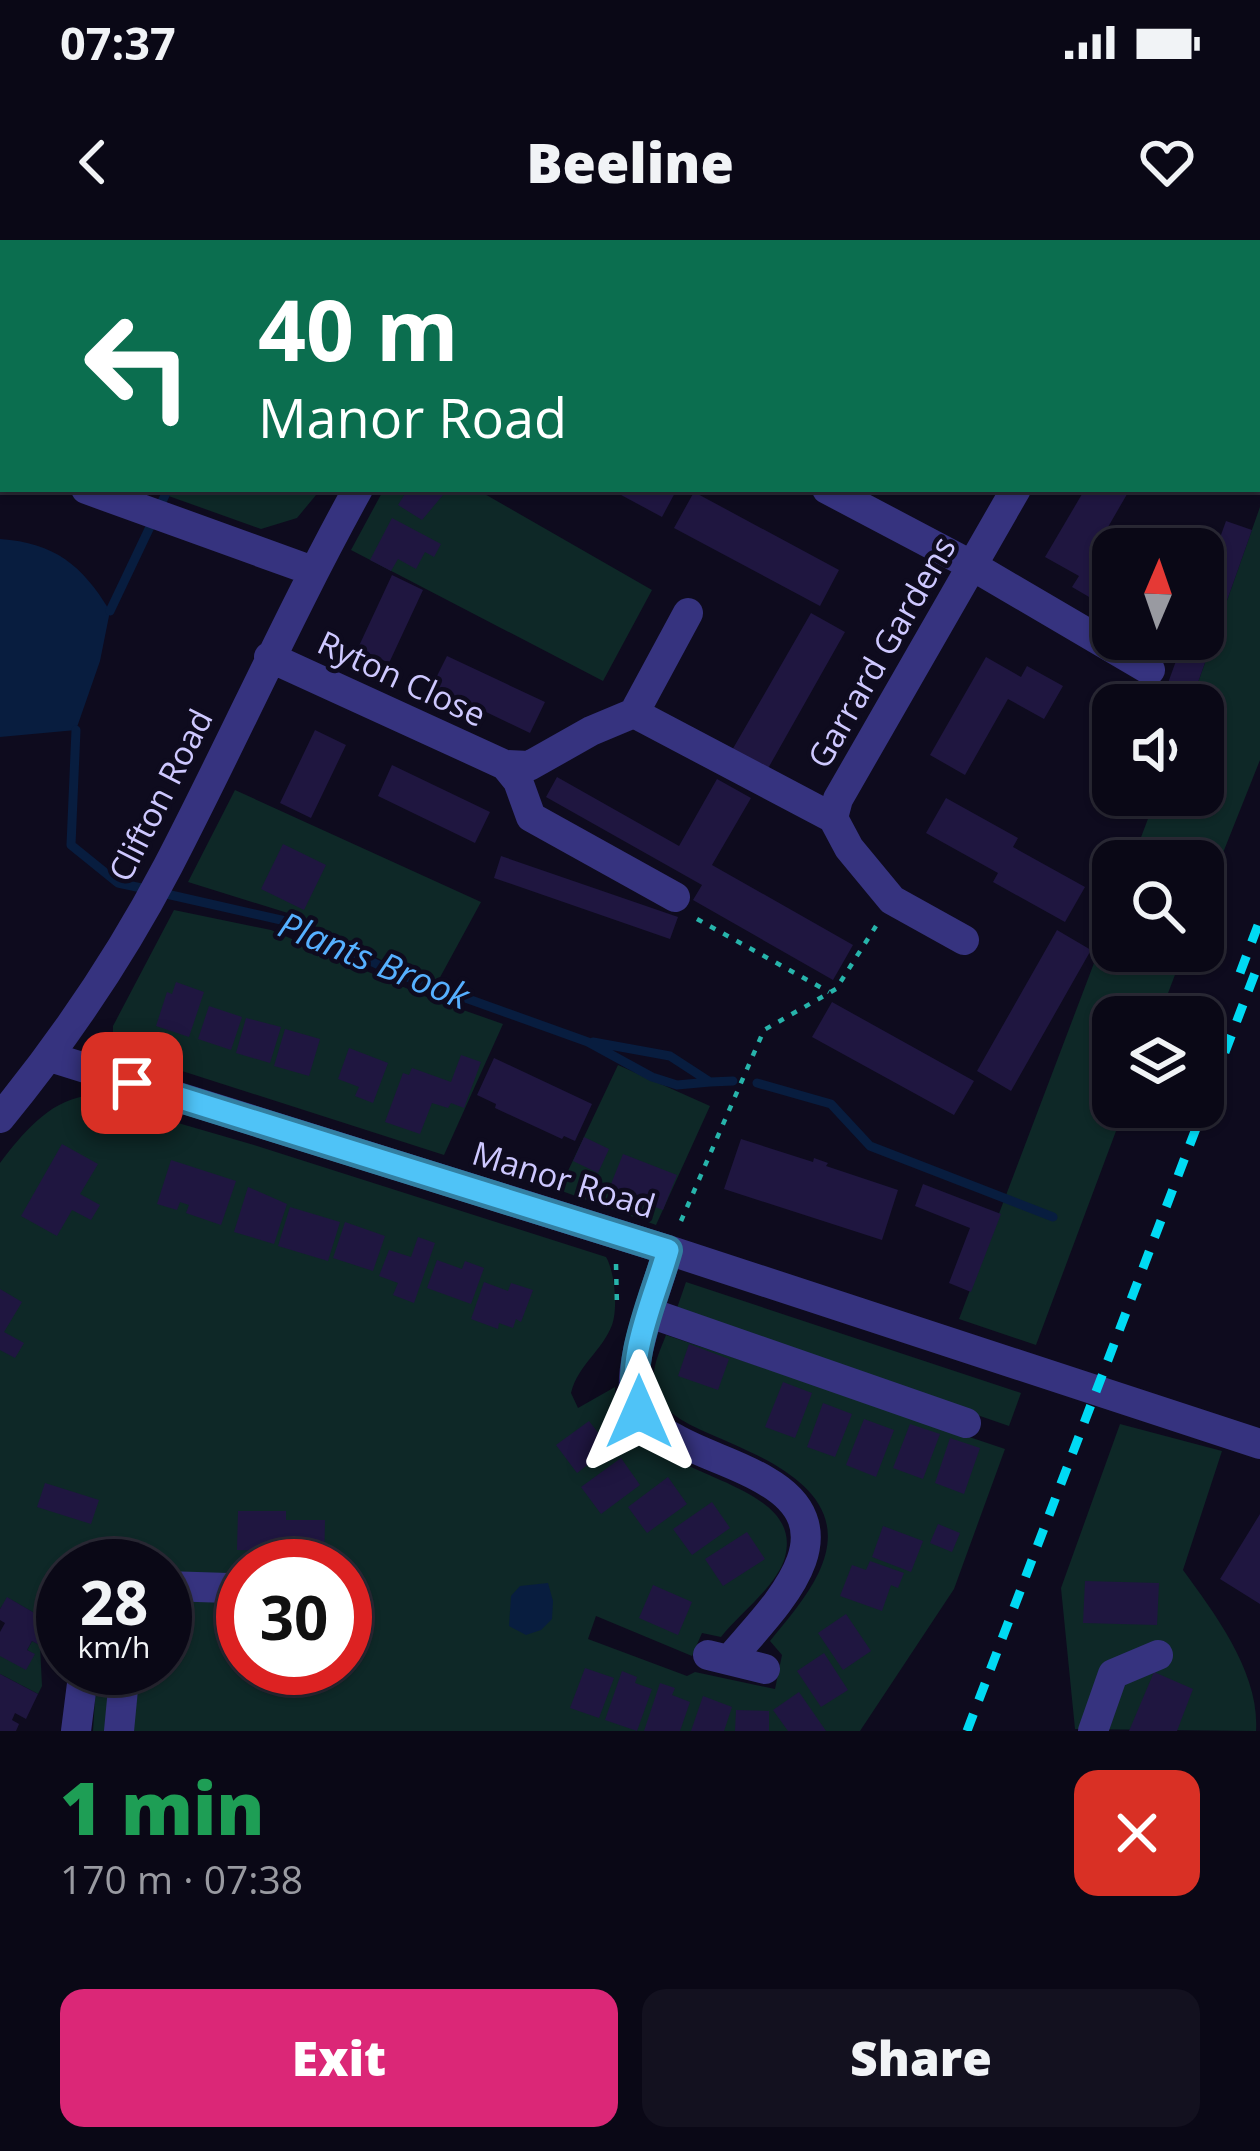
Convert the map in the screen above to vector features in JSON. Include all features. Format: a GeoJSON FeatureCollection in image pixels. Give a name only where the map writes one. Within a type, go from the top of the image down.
{"type":"FeatureCollection","features":[{"type":"Feature","properties":{"kind":"street"},"geometry":{"type":"LineString","coordinates":[[94,492],[313,572]]}},
{"type":"Feature","properties":{"kind":"street","name":"Clifton Road"},"geometry":{"type":"LineString","coordinates":[[0,1118],[50,1057],[167,867],[268,657],[356,492]]}},
{"type":"Feature","properties":{"kind":"street"},"geometry":{"type":"LineString","coordinates":[[833,492],[971,565],[1150,670]]}},
{"type":"Feature","properties":{"kind":"street","name":"Garrard Gardens"},"geometry":{"type":"LineString","coordinates":[[964,940],[892,900],[849,848],[833,818],[838,799],[1014,492]]}},
{"type":"Feature","properties":{"kind":"street"},"geometry":{"type":"LineString","coordinates":[[505,765],[529,766],[634,713],[688,614]]}},
{"type":"Feature","properties":{"kind":"street","name":"Ryton Close"},"geometry":{"type":"LineString","coordinates":[[268,657],[505,765]]}},
{"type":"Feature","properties":{"kind":"street"},"geometry":{"type":"LineString","coordinates":[[634,713],[833,818]]}},
{"type":"Feature","properties":{"kind":"street"},"geometry":{"type":"LineString","coordinates":[[505,765],[518,781],[531,817],[675,897]]}},
{"type":"Feature","properties":{"kind":"street","name":"Manor Road"},"geometry":{"type":"LineString","coordinates":[[50,1057],[668,1250],[1260,1444]]}},
{"type":"Feature","properties":{"kind":"street"},"geometry":{"type":"LineString","coordinates":[[668,1250],[634,1370],[633,1393],[639,1412],[685,1445],[764,1479],[785,1494],[804,1528],[801,1571],[719,1658],[765,1669]]}},
{"type":"Feature","properties":{"kind":"street"},"geometry":{"type":"LineString","coordinates":[[650,1313],[966,1423]]}},
{"type":"Feature","properties":{"kind":"street"},"geometry":{"type":"LineString","coordinates":[[1093,1731],[1114,1674],[1158,1654]]}},
{"type":"Feature","properties":{"kind":"street"},"geometry":{"type":"LineString","coordinates":[[76,1731],[81,1695]]}},
{"type":"Feature","properties":{"kind":"street"},"geometry":{"type":"LineString","coordinates":[[119,1731],[122,1695]]}},
{"type":"Feature","properties":{"kind":"path"},"geometry":{"type":"LineString","coordinates":[[675,897],[682,910],[829,992]]}},
{"type":"Feature","properties":{"kind":"path"},"geometry":{"type":"LineString","coordinates":[[668,1250],[764,1030],[836,988],[892,900]]}},
{"type":"Feature","properties":{"kind":"green space"},"geometry":{"type":"Polygon","coordinates":[[[157,492],[319,492],[297,518],[261,529],[157,492]]]}},
{"type":"Feature","properties":{"kind":"green space"},"geometry":{"type":"Polygon","coordinates":[[[382,492],[481,492],[652,590],[603,681],[351,550],[382,492]]]}},
{"type":"Feature","properties":{"kind":"green space"},"geometry":{"type":"Polygon","coordinates":[[[1260,507],[1260,760],[1224,850],[1224,840],[1140,840],[1149,816],[1224,816],[1224,684],[1197,684],[1206,660],[1224,660],[1224,609],[1260,507]]]}},
{"type":"Feature","properties":{"kind":"green space"},"geometry":{"type":"Polygon","coordinates":[[[235,790],[481,902],[438,981],[395,967],[291,914],[188,882],[235,790]]]}},
{"type":"Feature","properties":{"kind":"green space"},"geometry":{"type":"Polygon","coordinates":[[[174,910],[271,930],[429,998],[503,1024],[444,1155],[129,1054],[113,1038],[113,1026],[174,910]]]}},
{"type":"Feature","properties":{"kind":"green space"},"geometry":{"type":"Polygon","coordinates":[[[1092,968],[1092,972],[1176,972],[1167,996],[1092,996],[1092,1128],[1117,1128],[1036,1345],[959,1319],[1092,968]]]}},
{"type":"Feature","properties":{"kind":"green space"},"geometry":{"type":"Polygon","coordinates":[[[618,1065],[710,1106],[656,1225],[559,1190],[618,1065]]]}},
{"type":"Feature","properties":{"kind":"green space"},"geometry":{"type":"Polygon","coordinates":[[[85,1096],[606,1257],[613,1281],[614,1318],[574,1383],[571,1393],[578,1408],[615,1387],[623,1417],[644,1441],[768,1507],[784,1529],[785,1557],[766,1589],[721,1637],[702,1633],[692,1656],[596,1616],[588,1639],[687,1676],[695,1672],[775,1689],[782,1655],[770,1641],[813,1583],[827,1546],[826,1521],[800,1483],[757,1455],[685,1422],[663,1404],[654,1374],[666,1335],[1005,1449],[954,1589],[860,1731],[93,1731],[95,1695],[192,1695],[192,1539],[36,1539],[36,1614],[8,1598],[0,1609],[0,1163],[37,1121],[59,1105],[85,1096]]]}},
{"type":"Feature","properties":{"kind":"green space"},"geometry":{"type":"Polygon","coordinates":[[[686,1282],[1021,1393],[1009,1426],[676,1311],[686,1282]]]}},
{"type":"Feature","properties":{"kind":"green space"},"geometry":{"type":"Polygon","coordinates":[[[1120,1424],[1222,1451],[1183,1570],[1243,1666],[1256,1731],[1075,1729],[1061,1588],[1120,1424]]]}},
{"type":"Feature","properties":{"kind":"green space"},"geometry":{"type":"Polygon","coordinates":[[[32,1641],[36,1643],[36,1693],[0,1674],[0,1656],[34,1654],[27,1650],[32,1641]]]}},
{"type":"Feature","properties":{"kind":"water"},"geometry":{"type":"Polygon","coordinates":[[[0,539],[36,545],[65,559],[89,581],[110,611],[100,661],[76,730],[0,737],[0,539]]]}},
{"type":"Feature","properties":{"kind":"water"},"geometry":{"type":"Polygon","coordinates":[[[548,1583],[552,1619],[541,1630],[526,1635],[509,1626],[511,1596],[520,1586],[548,1583]]]}},
{"type":"Feature","properties":{"kind":"building"},"geometry":{"type":"Polygon","coordinates":[[[406,492],[445,492],[422,520],[398,505],[406,492]]]}},
{"type":"Feature","properties":{"kind":"building"},"geometry":{"type":"Polygon","coordinates":[[[616,492],[675,492],[662,517],[616,492]]]}},
{"type":"Feature","properties":{"kind":"building"},"geometry":{"type":"Polygon","coordinates":[[[694,492],[839,570],[820,606],[674,528],[694,492]]]}},
{"type":"Feature","properties":{"kind":"building"},"geometry":{"type":"Polygon","coordinates":[[[1083,492],[1128,492],[1107,528],[1092,528],[1092,599],[1072,587],[1079,576],[1045,557],[1083,492]]]}},
{"type":"Feature","properties":{"kind":"building"},"geometry":{"type":"Polygon","coordinates":[[[392,518],[441,544],[434,557],[425,552],[416,569],[398,559],[391,571],[370,560],[392,518]]]}},
{"type":"Feature","properties":{"kind":"building"},"geometry":{"type":"Polygon","coordinates":[[[1226,521],[1252,530],[1224,609],[1224,528],[1226,521]]]}},
{"type":"Feature","properties":{"kind":"building"},"geometry":{"type":"Polygon","coordinates":[[[392,575],[423,590],[389,663],[358,648],[392,575]]]}},
{"type":"Feature","properties":{"kind":"building"},"geometry":{"type":"Polygon","coordinates":[[[811,613],[845,632],[766,772],[731,752],[811,613]]]}},
{"type":"Feature","properties":{"kind":"building"},"geometry":{"type":"Polygon","coordinates":[[[447,656],[545,702],[530,733],[432,686],[447,656]]]}},
{"type":"Feature","properties":{"kind":"building"},"geometry":{"type":"Polygon","coordinates":[[[986,657],[1021,677],[1027,666],[1063,686],[1044,719],[1008,699],[965,775],[930,755],[986,657]]]}},
{"type":"Feature","properties":{"kind":"building"},"geometry":{"type":"Polygon","coordinates":[[[1176,660],[1206,660],[1197,684],[1168,684],[1176,660]]]}},
{"type":"Feature","properties":{"kind":"building"},"geometry":{"type":"Polygon","coordinates":[[[315,730],[346,745],[311,818],[280,803],[315,730]]]}},
{"type":"Feature","properties":{"kind":"building"},"geometry":{"type":"Polygon","coordinates":[[[392,765],[490,812],[475,843],[378,796],[392,765]]]}},
{"type":"Feature","properties":{"kind":"building"},"geometry":{"type":"Polygon","coordinates":[[[557,777],[679,846],[717,779],[751,798],[712,865],[853,945],[833,980],[693,900],[702,885],[546,797],[557,777]]]}},
{"type":"Feature","properties":{"kind":"building"},"geometry":{"type":"Polygon","coordinates":[[[946,798],[1018,838],[1013,847],[1085,887],[1065,922],[993,882],[998,873],[926,833],[946,798]]]}},
{"type":"Feature","properties":{"kind":"building"},"geometry":{"type":"Polygon","coordinates":[[[283,844],[326,865],[304,910],[261,889],[283,844]]]}},
{"type":"Feature","properties":{"kind":"building"},"geometry":{"type":"Polygon","coordinates":[[[501,856],[678,917],[670,939],[494,878],[501,856]]]}},
{"type":"Feature","properties":{"kind":"building"},"geometry":{"type":"Polygon","coordinates":[[[1057,930],[1091,950],[1011,1091],[977,1071],[1057,930]]]}},
{"type":"Feature","properties":{"kind":"building"},"geometry":{"type":"Polygon","coordinates":[[[176,982],[204,992],[189,1037],[156,1026],[167,992],[172,994],[176,982]]]}},
{"type":"Feature","properties":{"kind":"building"},"geometry":{"type":"Polygon","coordinates":[[[832,1002],[974,1081],[954,1115],[812,1037],[832,1002]]]}},
{"type":"Feature","properties":{"kind":"building"},"geometry":{"type":"Polygon","coordinates":[[[209,1006],[242,1017],[231,1050],[198,1039],[209,1006]]]}},
{"type":"Feature","properties":{"kind":"building"},"geometry":{"type":"Polygon","coordinates":[[[246,1018],[281,1027],[270,1063],[236,1053],[246,1018]]]}},
{"type":"Feature","properties":{"kind":"building"},"geometry":{"type":"Polygon","coordinates":[[[285,1029],[320,1039],[309,1076],[274,1066],[285,1029]]]}},
{"type":"Feature","properties":{"kind":"building"},"geometry":{"type":"Polygon","coordinates":[[[349,1048],[388,1063],[373,1103],[355,1096],[359,1087],[338,1079],[349,1048]]]}},
{"type":"Feature","properties":{"kind":"building"},"geometry":{"type":"Polygon","coordinates":[[[461,1055],[481,1062],[464,1108],[432,1103],[420,1134],[385,1122],[403,1073],[409,1075],[412,1068],[451,1082],[461,1055]]]}},
{"type":"Feature","properties":{"kind":"building"},"geometry":{"type":"Polygon","coordinates":[[[494,1058],[592,1104],[575,1141],[495,1108],[496,1104],[477,1095],[494,1058]]]}},
{"type":"Feature","properties":{"kind":"building"},"geometry":{"type":"Polygon","coordinates":[[[584,1137],[609,1149],[598,1173],[573,1161],[584,1137]]]}},
{"type":"Feature","properties":{"kind":"building"},"geometry":{"type":"Polygon","coordinates":[[[741,1139],[813,1162],[814,1158],[898,1190],[882,1240],[724,1189],[741,1139]]]}},
{"type":"Feature","properties":{"kind":"building"},"geometry":{"type":"Polygon","coordinates":[[[62,1144],[98,1164],[80,1194],[100,1205],[91,1220],[72,1210],[57,1236],[21,1216],[62,1144]]]}},
{"type":"Feature","properties":{"kind":"building"},"geometry":{"type":"Polygon","coordinates":[[[623,1154],[677,1175],[663,1210],[609,1189],[623,1154]]]}},
{"type":"Feature","properties":{"kind":"building"},"geometry":{"type":"Polygon","coordinates":[[[171,1160],[236,1181],[221,1225],[186,1213],[189,1205],[180,1202],[177,1210],[157,1204],[171,1160]]]}},
{"type":"Feature","properties":{"kind":"building"},"geometry":{"type":"Polygon","coordinates":[[[923,1184],[1001,1214],[971,1292],[949,1283],[970,1228],[915,1206],[923,1184]]]}},
{"type":"Feature","properties":{"kind":"building"},"geometry":{"type":"Polygon","coordinates":[[[248,1187],[287,1204],[274,1244],[234,1232],[248,1187]]]}},
{"type":"Feature","properties":{"kind":"building"},"geometry":{"type":"Polygon","coordinates":[[[290,1207],[340,1222],[328,1261],[278,1246],[290,1207]]]}},
{"type":"Feature","properties":{"kind":"building"},"geometry":{"type":"Polygon","coordinates":[[[345,1222],[385,1236],[373,1271],[333,1258],[345,1222]]]}},
{"type":"Feature","properties":{"kind":"building"},"geometry":{"type":"Polygon","coordinates":[[[418,1237],[435,1243],[414,1303],[393,1295],[398,1283],[379,1276],[389,1250],[411,1257],[418,1237]]]}},
{"type":"Feature","properties":{"kind":"building"},"geometry":{"type":"Polygon","coordinates":[[[437,1260],[462,1269],[465,1261],[484,1268],[471,1304],[427,1288],[437,1260]]]}},
{"type":"Feature","properties":{"kind":"building"},"geometry":{"type":"Polygon","coordinates":[[[484,1282],[508,1291],[511,1283],[533,1290],[521,1322],[516,1319],[513,1328],[499,1323],[498,1329],[471,1319],[484,1282]]]}},
{"type":"Feature","properties":{"kind":"building"},"geometry":{"type":"Polygon","coordinates":[[[0,1289],[22,1302],[4,1332],[24,1343],[15,1358],[0,1350],[0,1289]]]}},
{"type":"Feature","properties":{"kind":"building"},"geometry":{"type":"Polygon","coordinates":[[[689,1344],[729,1359],[718,1390],[678,1376],[689,1344]]]}},
{"type":"Feature","properties":{"kind":"building"},"geometry":{"type":"Polygon","coordinates":[[[783,1382],[812,1393],[795,1438],[765,1427],[783,1382]]]}},
{"type":"Feature","properties":{"kind":"building"},"geometry":{"type":"Polygon","coordinates":[[[823,1403],[852,1414],[835,1457],[807,1447],[823,1403]]]}},
{"type":"Feature","properties":{"kind":"building"},"geometry":{"type":"Polygon","coordinates":[[[864,1419],[894,1430],[876,1477],[846,1465],[864,1419]]]}},
{"type":"Feature","properties":{"kind":"building"},"geometry":{"type":"Polygon","coordinates":[[[589,1421],[610,1448],[577,1473],[556,1445],[589,1421]]]}},
{"type":"Feature","properties":{"kind":"building"},"geometry":{"type":"Polygon","coordinates":[[[910,1424],[940,1434],[923,1479],[893,1468],[910,1424]]]}},
{"type":"Feature","properties":{"kind":"building"},"geometry":{"type":"Polygon","coordinates":[[[950,1438],[980,1448],[964,1494],[935,1483],[950,1438]]]}},
{"type":"Feature","properties":{"kind":"building"},"geometry":{"type":"Polygon","coordinates":[[[621,1458],[640,1485],[601,1514],[581,1487],[621,1458]]]}},
{"type":"Feature","properties":{"kind":"building"},"geometry":{"type":"Polygon","coordinates":[[[668,1477],[687,1504],[647,1533],[628,1507],[668,1477]]]}},
{"type":"Feature","properties":{"kind":"building"},"geometry":{"type":"Polygon","coordinates":[[[45,1483],[99,1500],[91,1524],[37,1507],[45,1483]]]}},
{"type":"Feature","properties":{"kind":"building"},"geometry":{"type":"Polygon","coordinates":[[[712,1502],[730,1528],[692,1555],[673,1529],[712,1502]]]}},
{"type":"Feature","properties":{"kind":"building"},"geometry":{"type":"Polygon","coordinates":[[[238,1511],[286,1511],[286,1520],[325,1520],[325,1539],[237,1539],[238,1511]]]}},
{"type":"Feature","properties":{"kind":"building"},"geometry":{"type":"Polygon","coordinates":[[[1260,1514],[1260,1604],[1220,1579],[1260,1514]]]}},
{"type":"Feature","properties":{"kind":"building"},"geometry":{"type":"Polygon","coordinates":[[[938,1524],[960,1533],[952,1552],[930,1543],[938,1524]]]}},
{"type":"Feature","properties":{"kind":"building"},"geometry":{"type":"Polygon","coordinates":[[[883,1526],[923,1541],[911,1572],[872,1557],[883,1526]]]}},
{"type":"Feature","properties":{"kind":"building"},"geometry":{"type":"Polygon","coordinates":[[[747,1532],[765,1559],[723,1586],[705,1559],[747,1532]]]}},
{"type":"Feature","properties":{"kind":"building"},"geometry":{"type":"Polygon","coordinates":[[[870,1561],[904,1573],[898,1588],[891,1585],[882,1611],[840,1596],[852,1565],[866,1570],[870,1561]]]}},
{"type":"Feature","properties":{"kind":"building"},"geometry":{"type":"Polygon","coordinates":[[[1085,1581],[1159,1583],[1157,1625],[1083,1623],[1085,1581]]]}},
{"type":"Feature","properties":{"kind":"building"},"geometry":{"type":"Polygon","coordinates":[[[653,1585],[692,1602],[678,1635],[639,1618],[653,1585]]]}},
{"type":"Feature","properties":{"kind":"building"},"geometry":{"type":"Polygon","coordinates":[[[7,1597],[36,1614],[36,1643],[32,1641],[27,1650],[35,1654],[26,1670],[0,1656],[5,1623],[0,1620],[7,1597]]]}},
{"type":"Feature","properties":{"kind":"building"},"geometry":{"type":"Polygon","coordinates":[[[846,1614],[871,1651],[843,1670],[818,1633],[846,1614]]]}},
{"type":"Feature","properties":{"kind":"building"},"geometry":{"type":"Polygon","coordinates":[[[824,1653],[848,1690],[821,1707],[797,1671],[824,1653]]]}},
{"type":"Feature","properties":{"kind":"building"},"geometry":{"type":"Polygon","coordinates":[[[585,1668],[614,1678],[599,1718],[570,1708],[585,1668]]]}},
{"type":"Feature","properties":{"kind":"building"},"geometry":{"type":"Polygon","coordinates":[[[622,1671],[637,1677],[635,1683],[652,1689],[637,1731],[605,1720],[622,1671]]]}},
{"type":"Feature","properties":{"kind":"building"},"geometry":{"type":"Polygon","coordinates":[[[1154,1672],[1193,1689],[1177,1731],[1129,1731],[1154,1672]]]}},
{"type":"Feature","properties":{"kind":"building"},"geometry":{"type":"Polygon","coordinates":[[[0,1674],[38,1695],[26,1719],[15,1713],[16,1731],[0,1731],[0,1674]]]}},
{"type":"Feature","properties":{"kind":"building"},"geometry":{"type":"Polygon","coordinates":[[[660,1683],[675,1688],[672,1695],[690,1702],[680,1731],[644,1731],[660,1683]]]}},
{"type":"Feature","properties":{"kind":"building"},"geometry":{"type":"Polygon","coordinates":[[[799,1692],[826,1731],[788,1731],[773,1710],[799,1692]]]}},
{"type":"Feature","properties":{"kind":"building"},"geometry":{"type":"Polygon","coordinates":[[[703,1696],[732,1707],[724,1731],[691,1731],[703,1696]]]}},
{"type":"Feature","properties":{"kind":"building"},"geometry":{"type":"Polygon","coordinates":[[[736,1710],[769,1711],[769,1731],[735,1731],[736,1710]]]}},
{"type":"Feature","properties":{"kind":"waterway","name":"Plants Brook"},"geometry":{"type":"LineString","coordinates":[[110,611],[167,492]]}},
{"type":"Feature","properties":{"kind":"waterway","name":"Plants Brook"},"geometry":{"type":"LineString","coordinates":[[76,730],[71,845],[118,883],[146,889]]}},
{"type":"Feature","properties":{"kind":"waterway","name":"Plants Brook"},"geometry":{"type":"LineString","coordinates":[[162,893],[290,922],[393,972],[588,1042],[652,1077],[677,1085],[710,1082]]}},
{"type":"Feature","properties":{"kind":"waterway","name":"Plants Brook"},"geometry":{"type":"LineString","coordinates":[[593,1042],[670,1056],[710,1082],[733,1081]]}},
{"type":"Feature","properties":{"kind":"waterway","name":"Plants Brook"},"geometry":{"type":"LineString","coordinates":[[757,1083],[831,1104],[870,1146],[1053,1217]]}},
{"type":"Feature","properties":{"kind":"railway"},"geometry":{"type":"LineString","coordinates":[[1240,973],[1260,920]]}},
{"type":"Feature","properties":{"kind":"railway"},"geometry":{"type":"LineString","coordinates":[[967,1731],[1260,960]]}},
{"type":"Feature","properties":{"kind":"route"},"geometry":{"type":"LineString","coordinates":[[132,1083],[668,1250],[634,1370],[633,1393],[639,1412]]}}]}
